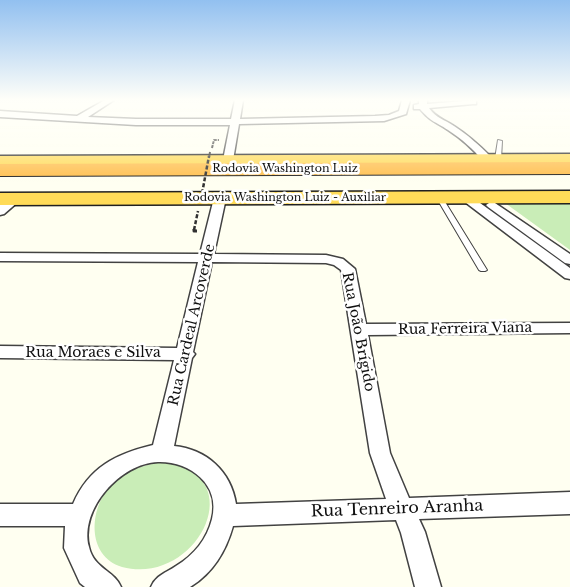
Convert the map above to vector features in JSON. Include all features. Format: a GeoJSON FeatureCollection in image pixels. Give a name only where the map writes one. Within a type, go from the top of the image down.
{"type":"FeatureCollection","features":[{"type":"Feature","properties":{"kind":"highway"},"geometry":{"type":"LineString","coordinates":[[0,161],[570,159]]}},
{"type":"Feature","properties":{"kind":"highway","name":"Rodovia Washington Luiz"},"geometry":{"type":"LineString","coordinates":[[0,170],[217,160],[570,168]]}},
{"type":"Feature","properties":{"kind":"highway","name":"Rodovia Washington Luiz"},"geometry":{"type":"LineString","coordinates":[[4,199],[570,185]]}},
{"type":"Feature","properties":{"kind":"highway","name":"Rodovia Washington Luiz - Auxiliar"},"geometry":{"type":"LineString","coordinates":[[4,199],[570,196]]}},
{"type":"Feature","properties":{"kind":"street"},"geometry":{"type":"LineString","coordinates":[[217,160],[232,127]]}},
{"type":"Feature","properties":{"kind":"street"},"geometry":{"type":"LineString","coordinates":[[451,127],[493,159]]}},
{"type":"Feature","properties":{"kind":"street"},"geometry":{"type":"LineString","coordinates":[[473,197],[570,260]]}},
{"type":"Feature","properties":{"kind":"street"},"geometry":{"type":"LineString","coordinates":[[473,197],[570,275]]}},
{"type":"Feature","properties":{"kind":"street","name":"Rua Cardeal Arcoverde"},"geometry":{"type":"LineString","coordinates":[[162,452],[186,354],[220,198]]}},
{"type":"Feature","properties":{"kind":"street","name":"Rua João Brígido"},"geometry":{"type":"LineString","coordinates":[[0,257],[336,260],[348,269],[380,453],[391,485],[403,508],[423,566],[428,587]]}},
{"type":"Feature","properties":{"kind":"street","name":"Rua Ferreira Viana"},"geometry":{"type":"LineString","coordinates":[[360,330],[570,328]]}},
{"type":"Feature","properties":{"kind":"street","name":"Rua Moraes e Silva"},"geometry":{"type":"LineString","coordinates":[[0,352],[186,354]]}},
{"type":"Feature","properties":{"kind":"street"},"geometry":{"type":"LineString","coordinates":[[108,587],[90,576],[79,557],[75,536],[79,514],[89,494],[103,477],[122,464],[142,455],[162,452],[183,454],[201,462],[215,475],[223,493],[225,515],[219,537],[205,559],[184,577],[164,587]]}},
{"type":"Feature","properties":{"kind":"street","name":"Rua Tenreiro Aranha"},"geometry":{"type":"LineString","coordinates":[[225,515],[570,503]]}},
{"type":"Feature","properties":{"kind":"street"},"geometry":{"type":"LineString","coordinates":[[0,515],[79,514]]}},
{"type":"Feature","properties":{"kind":"lane"},"geometry":{"type":"LineString","coordinates":[[493,159],[500,141]]}},
{"type":"Feature","properties":{"kind":"lane"},"geometry":{"type":"LineString","coordinates":[[439,197],[483,270]]}},
{"type":"Feature","properties":{"kind":"path"},"geometry":{"type":"LineString","coordinates":[[201,198],[217,160],[214,140],[221,140]]}},
{"type":"Feature","properties":{"kind":"green space"},"geometry":{"type":"Polygon","coordinates":[[[505,203],[570,203],[570,250],[505,203]]]}},
{"type":"Feature","properties":{"kind":"green space"},"geometry":{"type":"Polygon","coordinates":[[[162,462],[190,470],[205,485],[210,505],[205,526],[192,545],[173,560],[149,569],[122,567],[110,561],[102,553],[97,542],[95,518],[98,506],[111,485],[122,476],[141,467],[162,462]]]}}]}
